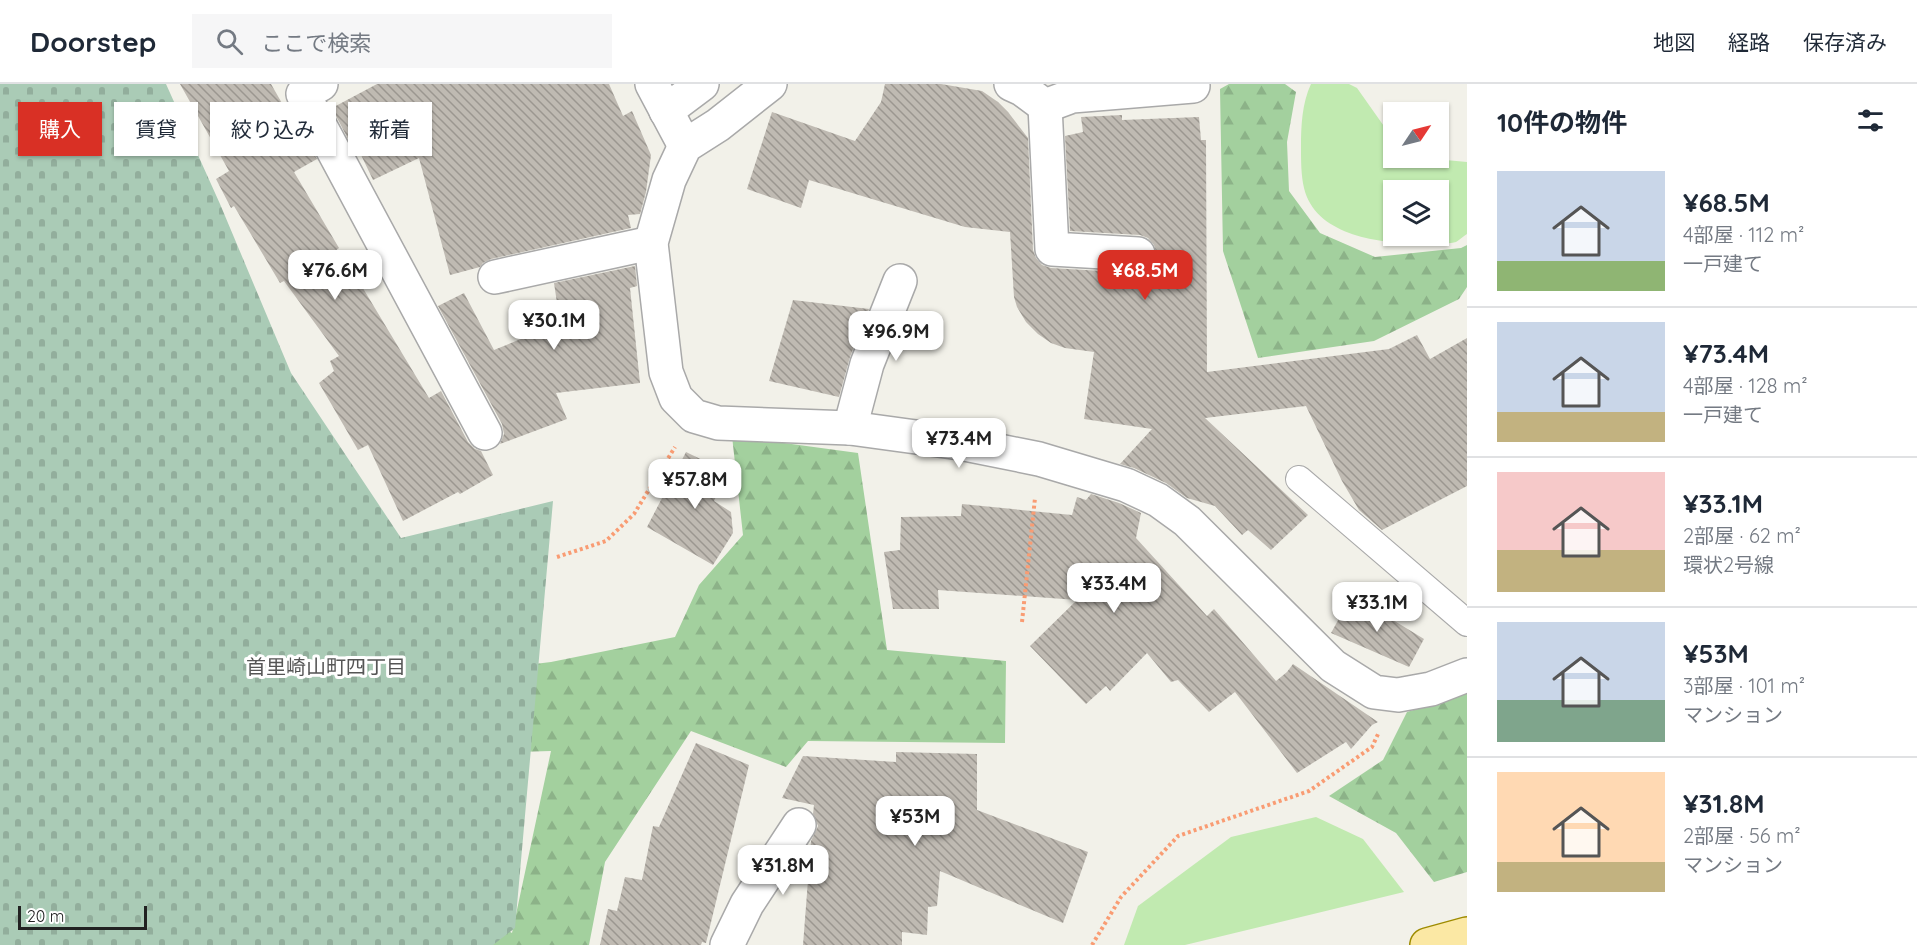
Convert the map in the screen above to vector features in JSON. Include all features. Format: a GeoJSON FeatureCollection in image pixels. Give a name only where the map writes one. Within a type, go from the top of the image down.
{"type":"FeatureCollection","features":[{"type":"Feature","properties":{"kind":"main road"},"geometry":{"type":"LineString","coordinates":[[1427,945],[1467,934]]}},
{"type":"Feature","properties":{"kind":"street"},"geometry":{"type":"LineString","coordinates":[[685,146],[659,97],[702,84]]}},
{"type":"Feature","properties":{"kind":"street"},"geometry":{"type":"LineString","coordinates":[[770,84],[718,125],[685,146],[669,180],[651,243],[666,372],[676,398],[694,416],[718,423],[850,428],[960,443],[1039,459],[1126,485],[1158,500],[1187,521],[1332,666],[1374,692],[1398,695],[1431,689],[1467,675]]}},
{"type":"Feature","properties":{"kind":"street"},"geometry":{"type":"LineString","coordinates":[[1011,84],[1045,106]]}},
{"type":"Feature","properties":{"kind":"street"},"geometry":{"type":"LineString","coordinates":[[1045,106],[1072,96],[1193,86]]}},
{"type":"Feature","properties":{"kind":"street"},"geometry":{"type":"LineString","coordinates":[[307,87],[485,434]]}},
{"type":"Feature","properties":{"kind":"street"},"geometry":{"type":"LineString","coordinates":[[1045,106],[1052,249],[1138,254]]}},
{"type":"Feature","properties":{"kind":"street"},"geometry":{"type":"LineString","coordinates":[[495,277],[651,243]]}},
{"type":"Feature","properties":{"kind":"street"},"geometry":{"type":"LineString","coordinates":[[850,428],[867,364],[900,281]]}},
{"type":"Feature","properties":{"kind":"street"},"geometry":{"type":"LineString","coordinates":[[727,945],[747,904],[799,825]]}},
{"type":"Feature","properties":{"kind":"lane"},"geometry":{"type":"LineString","coordinates":[[1299,478],[1467,623]]}},
{"type":"Feature","properties":{"kind":"path"},"geometry":{"type":"LineString","coordinates":[[557,557],[606,541],[634,514],[694,416]]}},
{"type":"Feature","properties":{"kind":"path"},"geometry":{"type":"LineString","coordinates":[[1022,622],[1039,459]]}},
{"type":"Feature","properties":{"kind":"path"},"geometry":{"type":"LineString","coordinates":[[1092,945],[1120,897],[1178,836],[1309,791],[1372,747],[1398,695]]}},
{"type":"Feature","properties":{"kind":"green space"},"geometry":{"type":"Polygon","coordinates":[[[0,84],[166,84],[174,102],[114,102],[114,156],[198,155],[291,373],[401,538],[553,501],[515,928],[493,945],[0,945],[0,84]]]}},
{"type":"Feature","properties":{"kind":"green space"},"geometry":{"type":"Polygon","coordinates":[[[1229,84],[1285,84],[1296,92],[1287,142],[1289,191],[1320,233],[1375,257],[1461,248],[1467,245],[1467,287],[1459,299],[1374,341],[1258,358],[1223,251],[1220,89],[1229,84]]]}},
{"type":"Feature","properties":{"kind":"green space"},"geometry":{"type":"Polygon","coordinates":[[[1311,84],[1349,84],[1357,88],[1383,125],[1383,168],[1449,168],[1449,160],[1467,162],[1467,234],[1456,242],[1449,243],[1449,180],[1383,180],[1383,241],[1349,233],[1333,226],[1320,216],[1310,204],[1304,188],[1301,147],[1304,107],[1311,84]]]}},
{"type":"Feature","properties":{"kind":"green space"},"geometry":{"type":"Polygon","coordinates":[[[732,436],[858,453],[887,650],[1006,661],[1005,743],[808,741],[786,767],[691,731],[605,862],[589,945],[0,945],[0,771],[425,877],[512,933],[551,751],[327,757],[292,693],[551,662],[675,637],[699,585],[743,535],[732,436]]]}},
{"type":"Feature","properties":{"kind":"green space"},"geometry":{"type":"Polygon","coordinates":[[[1467,693],[1467,872],[1434,882],[1396,833],[1329,796],[1383,760],[1407,712],[1467,693]]]}},
{"type":"Feature","properties":{"kind":"green space"},"geometry":{"type":"Polygon","coordinates":[[[1316,817],[1363,839],[1404,892],[1185,945],[1124,945],[1138,906],[1231,837],[1316,817]]]}},
{"type":"Feature","properties":{"kind":"building"},"geometry":{"type":"Polygon","coordinates":[[[180,84],[271,84],[281,102],[210,102],[210,137],[198,116],[198,102],[190,102],[180,84]]]}},
{"type":"Feature","properties":{"kind":"building"},"geometry":{"type":"Polygon","coordinates":[[[377,84],[609,84],[623,116],[632,111],[651,155],[646,192],[640,214],[628,215],[631,228],[491,259],[480,267],[450,275],[419,158],[373,180],[362,156],[432,156],[432,102],[348,102],[348,139],[336,116],[336,106],[377,84]]]}},
{"type":"Feature","properties":{"kind":"building"},"geometry":{"type":"Polygon","coordinates":[[[885,84],[941,84],[982,91],[1008,112],[1028,138],[1033,250],[1042,265],[1051,268],[1137,273],[1146,271],[1153,265],[1157,256],[1154,245],[1148,238],[1140,235],[1070,231],[1065,136],[1083,132],[1081,117],[1122,115],[1122,120],[1199,117],[1201,140],[1206,140],[1207,372],[1389,349],[1417,335],[1430,359],[1467,338],[1467,486],[1382,530],[1359,510],[1342,481],[1306,406],[1205,418],[1308,515],[1271,550],[1248,530],[1242,535],[1215,506],[1187,498],[1166,483],[1120,464],[1152,429],[1084,419],[1094,352],[1065,348],[1051,343],[1026,322],[1014,297],[1010,232],[965,227],[809,180],[801,208],[747,189],[772,112],[855,141],[881,102],[885,84]]]}},
{"type":"Feature","properties":{"kind":"building"},"geometry":{"type":"Polygon","coordinates":[[[221,156],[315,156],[317,159],[294,172],[339,248],[335,251],[361,285],[429,398],[441,391],[468,442],[481,451],[493,475],[460,494],[458,492],[403,521],[368,445],[358,450],[319,383],[334,371],[330,361],[339,356],[284,281],[280,283],[234,206],[231,208],[216,179],[229,171],[221,156]]]}},
{"type":"Feature","properties":{"kind":"building"},"geometry":{"type":"Polygon","coordinates":[[[635,266],[637,286],[630,288],[640,383],[556,393],[567,419],[500,444],[504,434],[502,424],[438,306],[464,293],[494,350],[560,323],[554,283],[635,266]]]}},
{"type":"Feature","properties":{"kind":"building"},"geometry":{"type":"Polygon","coordinates":[[[793,300],[869,309],[850,357],[839,397],[769,381],[793,300]]]}},
{"type":"Feature","properties":{"kind":"building"},"geometry":{"type":"Polygon","coordinates":[[[686,452],[727,472],[714,501],[731,512],[733,533],[713,565],[647,527],[686,452]]]}},
{"type":"Feature","properties":{"kind":"building"},"geometry":{"type":"Polygon","coordinates":[[[1091,494],[1141,513],[1136,538],[1207,616],[1214,609],[1276,681],[1293,664],[1378,722],[1372,725],[1351,749],[1346,742],[1297,773],[1235,692],[1209,712],[1178,680],[1171,682],[1147,653],[1110,691],[1106,686],[1086,704],[1030,646],[1077,600],[938,590],[939,609],[893,609],[884,552],[900,550],[901,517],[961,516],[962,504],[1072,515],[1077,497],[1086,500],[1091,494]]]}},
{"type":"Feature","properties":{"kind":"building"},"geometry":{"type":"Polygon","coordinates":[[[1352,595],[1424,639],[1409,667],[1331,633],[1352,595]]]}},
{"type":"Feature","properties":{"kind":"building"},"geometry":{"type":"Polygon","coordinates":[[[696,743],[749,765],[706,943],[702,942],[701,945],[600,945],[608,909],[617,911],[625,877],[642,880],[653,826],[659,827],[696,743]]]}},
{"type":"Feature","properties":{"kind":"building"},"geometry":{"type":"Polygon","coordinates":[[[896,752],[977,754],[977,810],[1088,852],[1063,923],[940,871],[937,906],[928,907],[927,935],[902,932],[902,945],[803,945],[811,841],[818,826],[813,814],[814,805],[782,798],[803,756],[896,762],[896,752]]]}},
{"type":"Feature","properties":{"kind":"district","name":"首里崎山町四丁目"},"geometry":{"type":"Point","coordinates":[326,667]}}]}
